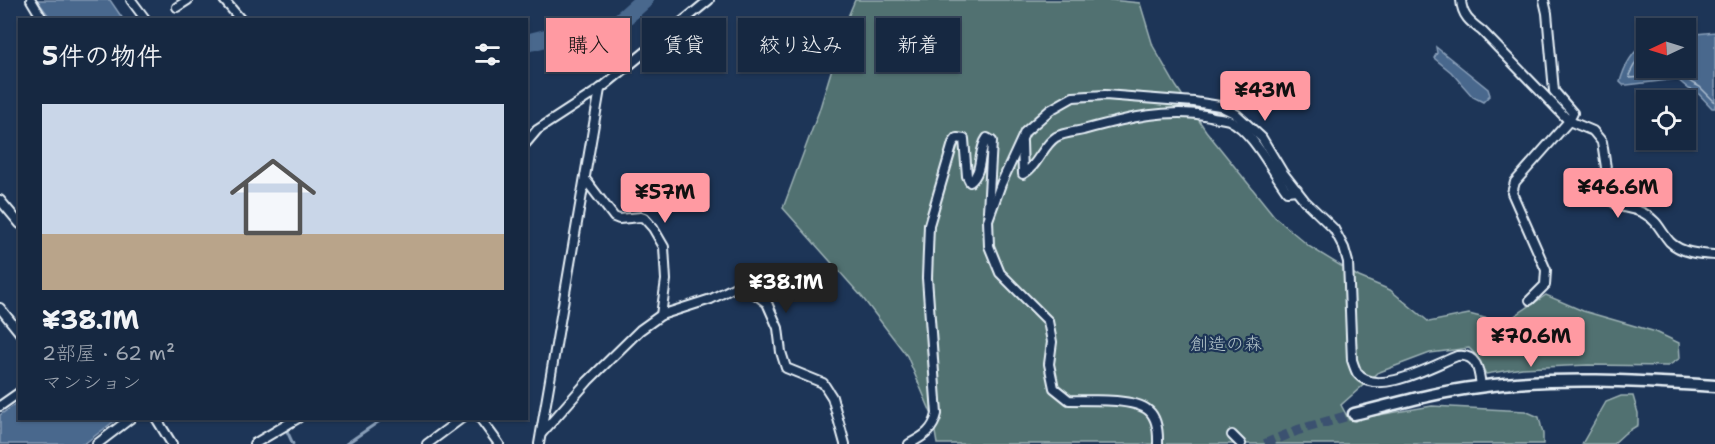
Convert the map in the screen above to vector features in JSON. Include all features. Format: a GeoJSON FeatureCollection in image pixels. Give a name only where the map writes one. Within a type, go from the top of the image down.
{"type":"FeatureCollection","features":[{"type":"Feature","properties":{"kind":"main road"},"geometry":{"type":"LineString","coordinates":[[1354,414],[1481,386],[1595,381],[1715,386]]}},
{"type":"Feature","properties":{"kind":"street"},"geometry":{"type":"LineString","coordinates":[[31,0],[42,18]]}},
{"type":"Feature","properties":{"kind":"street"},"geometry":{"type":"LineString","coordinates":[[130,0],[144,18]]}},
{"type":"Feature","properties":{"kind":"street"},"geometry":{"type":"LineString","coordinates":[[177,7],[188,0]]}},
{"type":"Feature","properties":{"kind":"street"},"geometry":{"type":"LineString","coordinates":[[224,0],[239,18]]}},
{"type":"Feature","properties":{"kind":"street"},"geometry":{"type":"LineString","coordinates":[[528,141],[537,130],[600,88],[709,0]]}},
{"type":"Feature","properties":{"kind":"street"},"geometry":{"type":"LineString","coordinates":[[1461,0],[1461,7],[1467,20],[1482,31],[1569,121],[1593,131],[1602,142],[1611,200],[1617,206],[1644,213],[1658,223],[1671,243],[1695,254],[1715,255]]}},
{"type":"Feature","properties":{"kind":"street"},"geometry":{"type":"LineString","coordinates":[[1530,300],[1545,285],[1546,270],[1512,193],[1515,182],[1574,113],[1554,91],[1544,0]]}},
{"type":"Feature","properties":{"kind":"street"},"geometry":{"type":"LineString","coordinates":[[539,444],[600,88]]}},
{"type":"Feature","properties":{"kind":"street"},"geometry":{"type":"LineString","coordinates":[[988,220],[1022,137],[1050,110],[1073,97],[1124,96],[1220,106],[1250,125],[1262,138],[1283,173],[1334,229],[1344,248],[1348,272],[1352,360],[1357,373],[1367,380],[1378,383],[1392,381],[1465,354],[1473,359],[1478,367],[1481,386]]}},
{"type":"Feature","properties":{"kind":"street"},"geometry":{"type":"LineString","coordinates":[[1022,137],[1023,174],[1031,170],[1037,158],[1057,137],[1134,117],[1178,112],[1206,115],[1229,120],[1262,154],[1287,191],[1297,190]]}},
{"type":"Feature","properties":{"kind":"street"},"geometry":{"type":"LineString","coordinates":[[909,444],[925,435],[934,426],[937,414],[927,278],[929,225],[953,143],[957,138],[964,139],[966,176],[970,182],[978,172],[982,145],[987,138],[992,141],[989,246],[1000,273],[1048,321],[1052,342],[1049,364],[1054,388],[1069,400],[1095,399],[1138,403],[1149,409],[1156,419],[1158,444]]}},
{"type":"Feature","properties":{"kind":"street"},"geometry":{"type":"LineString","coordinates":[[585,179],[614,218],[644,218],[653,228],[664,248],[666,280],[661,315]]}},
{"type":"Feature","properties":{"kind":"street"},"geometry":{"type":"LineString","coordinates":[[0,200],[18,222]]}},
{"type":"Feature","properties":{"kind":"street"},"geometry":{"type":"LineString","coordinates":[[541,434],[640,330],[661,315],[711,299],[747,281],[755,294],[767,303],[771,311],[778,328],[786,368],[823,383],[832,397],[845,444]]}},
{"type":"Feature","properties":{"kind":"street"},"geometry":{"type":"LineString","coordinates":[[0,308],[18,330]]}},
{"type":"Feature","properties":{"kind":"street"},"geometry":{"type":"LineString","coordinates":[[0,406],[18,393]]}},
{"type":"Feature","properties":{"kind":"street"},"geometry":{"type":"LineString","coordinates":[[97,444],[128,420]]}},
{"type":"Feature","properties":{"kind":"street"},"geometry":{"type":"LineString","coordinates":[[157,420],[172,444]]}},
{"type":"Feature","properties":{"kind":"street"},"geometry":{"type":"LineString","coordinates":[[254,444],[295,420]]}},
{"type":"Feature","properties":{"kind":"street"},"geometry":{"type":"LineString","coordinates":[[427,444],[459,420]]}},
{"type":"Feature","properties":{"kind":"street"},"geometry":{"type":"LineString","coordinates":[[481,420],[499,444]]}},
{"type":"Feature","properties":{"kind":"street"},"geometry":{"type":"LineString","coordinates":[[1232,435],[1241,444]]}},
{"type":"Feature","properties":{"kind":"green space","name":"創造の森"},"geometry":{"type":"Polygon","coordinates":[[[855,0],[1111,0],[1140,3],[1153,46],[1206,131],[1275,217],[1310,247],[1359,277],[1390,290],[1429,322],[1469,314],[1504,323],[1546,295],[1583,311],[1656,332],[1679,343],[1680,358],[1668,366],[1588,365],[1522,368],[1486,374],[1476,355],[1469,348],[1430,353],[1377,373],[1341,405],[1349,420],[1432,406],[1525,411],[1539,417],[1543,444],[937,444],[932,415],[907,356],[862,297],[783,208],[831,72],[864,72],[864,18],[847,18],[855,0]]]}},
{"type":"Feature","properties":{"kind":"green space"},"geometry":{"type":"Polygon","coordinates":[[[1621,396],[1633,396],[1638,413],[1638,425],[1613,444],[1582,444],[1606,402],[1621,396]]]}},
{"type":"Feature","properties":{"kind":"water"},"geometry":{"type":"Polygon","coordinates":[[[37,0],[110,0],[122,18],[50,18],[37,0]]]}},
{"type":"Feature","properties":{"kind":"water"},"geometry":{"type":"Polygon","coordinates":[[[1715,32],[1715,108],[1712,108],[1696,90],[1689,89],[1677,79],[1627,85],[1620,82],[1624,70],[1636,51],[1636,78],[1696,78],[1696,34],[1715,32]]]}},
{"type":"Feature","properties":{"kind":"water"},"geometry":{"type":"Polygon","coordinates":[[[1436,47],[1488,89],[1490,95],[1483,102],[1473,97],[1451,72],[1434,58],[1437,53],[1436,47]]]}},
{"type":"Feature","properties":{"kind":"water"},"geometry":{"type":"Polygon","coordinates":[[[18,403],[18,420],[116,420],[84,444],[0,444],[0,415],[18,403]]]}},
{"type":"Feature","properties":{"kind":"waterway"},"geometry":{"type":"LineString","coordinates":[[528,42],[554,36],[600,37],[644,0]]}},
{"type":"Feature","properties":{"kind":"waterway"},"geometry":{"type":"LineString","coordinates":[[346,444],[381,420]]}},
{"type":"Feature","properties":{"kind":"waterway"},"geometry":{"type":"LineString","coordinates":[[287,431],[293,444]]}},
{"type":"Feature","properties":{"kind":"tunnel"},"geometry":{"type":"LineString","coordinates":[[1265,444],[1298,430],[1354,414]]}}]}
